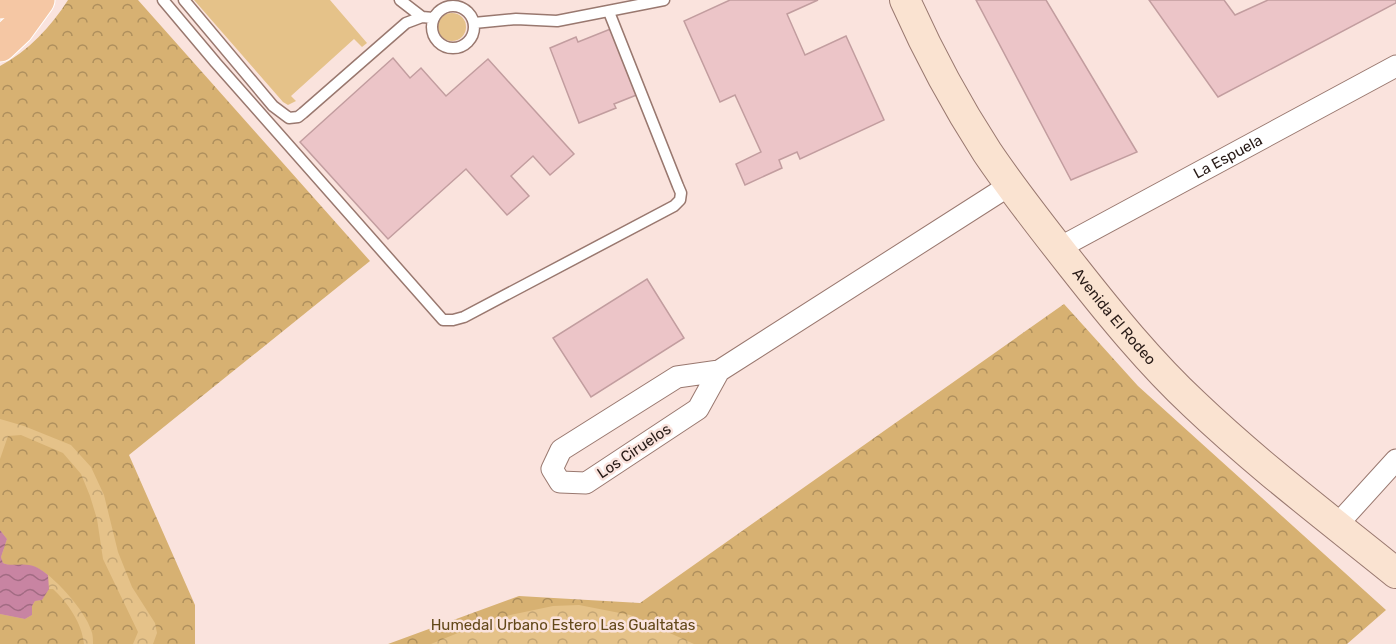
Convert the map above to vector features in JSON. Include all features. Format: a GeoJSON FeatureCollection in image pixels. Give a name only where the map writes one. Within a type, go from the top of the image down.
{"type":"FeatureCollection","features":[{"type":"Feature","properties":{"kind":"main road"},"geometry":{"type":"LineString","coordinates":[[0,45],[17,29],[38,0]]}},
{"type":"Feature","properties":{"kind":"street","name":"Avenida El Rodeo"},"geometry":{"type":"LineString","coordinates":[[905,0],[927,47],[973,130],[1010,185],[1114,317],[1174,384],[1237,443],[1396,573]]}},
{"type":"Feature","properties":{"kind":"street","name":"La Espuela"},"geometry":{"type":"LineString","coordinates":[[1059,248],[1396,66]]}},
{"type":"Feature","properties":{"kind":"street","name":"Los Ciruelos"},"geometry":{"type":"LineString","coordinates":[[719,371],[698,409],[586,483],[560,482],[552,469],[561,450],[677,377],[719,371],[1010,185]]}},
{"type":"Feature","properties":{"kind":"street"},"geometry":{"type":"LineString","coordinates":[[1336,525],[1396,460]]}},
{"type":"Feature","properties":{"kind":"lane"},"geometry":{"type":"LineString","coordinates":[[164,0],[216,63],[443,320],[464,317],[674,206],[680,200],[681,193],[609,12]]}},
{"type":"Feature","properties":{"kind":"lane"},"geometry":{"type":"LineString","coordinates":[[184,0],[273,106],[290,118]]}},
{"type":"Feature","properties":{"kind":"lane"},"geometry":{"type":"LineString","coordinates":[[400,0],[422,17]]}},
{"type":"Feature","properties":{"kind":"lane"},"geometry":{"type":"LineString","coordinates":[[474,23],[516,19],[557,21],[609,12],[637,3],[664,0]]}},
{"type":"Feature","properties":{"kind":"lane"},"geometry":{"type":"LineString","coordinates":[[455,6],[467,11],[474,23],[472,36],[463,46],[450,48],[438,43],[432,32],[434,18],[442,9],[455,6]]}},
{"type":"Feature","properties":{"kind":"lane"},"geometry":{"type":"LineString","coordinates":[[278,134],[279,127],[290,118],[298,117],[303,113],[406,23],[422,17],[434,18]]}},
{"type":"Feature","properties":{"kind":"green space"},"geometry":{"type":"Polygon","coordinates":[[[68,0],[138,0],[370,261],[129,455],[195,605],[195,644],[0,644],[0,66],[38,38],[68,0]]]}},
{"type":"Feature","properties":{"kind":"green space"},"geometry":{"type":"Polygon","coordinates":[[[194,0],[330,0],[367,43],[362,47],[354,39],[291,96],[296,101],[288,105],[194,0]]]}},
{"type":"Feature","properties":{"kind":"green space"},"geometry":{"type":"Polygon","coordinates":[[[452,13],[462,17],[466,27],[462,37],[452,41],[442,37],[438,27],[442,17],[452,13]]]}},
{"type":"Feature","properties":{"kind":"green space"},"geometry":{"type":"Polygon","coordinates":[[[1064,304],[1138,386],[1386,610],[1347,644],[388,644],[519,596],[640,603],[1064,304]]]}},
{"type":"Feature","properties":{"kind":"green space"},"geometry":{"type":"Polygon","coordinates":[[[0,419],[71,445],[91,467],[104,495],[118,552],[132,587],[155,623],[157,633],[153,644],[133,644],[138,632],[103,559],[97,519],[81,474],[63,453],[21,435],[8,436],[0,459],[0,419]]]}},
{"type":"Feature","properties":{"kind":"green space"},"geometry":{"type":"Polygon","coordinates":[[[0,530],[7,539],[1,557],[3,563],[35,567],[50,577],[83,613],[92,632],[93,644],[84,644],[83,636],[73,614],[53,589],[48,589],[42,600],[35,601],[32,606],[32,615],[25,619],[0,614],[0,530]]]}},
{"type":"Feature","properties":{"kind":"green space","name":"Humedal Urbano Estero Las Gualtatas"},"geometry":{"type":"Polygon","coordinates":[[[579,605],[630,615],[694,644],[431,644],[492,619],[553,606],[579,605]]]}},
{"type":"Feature","properties":{"kind":"water"},"geometry":{"type":"Polygon","coordinates":[[[0,530],[7,539],[1,557],[3,563],[32,566],[48,575],[49,589],[42,600],[35,601],[32,606],[32,615],[25,619],[0,614],[0,530]]]}},
{"type":"Feature","properties":{"kind":"building"},"geometry":{"type":"Polygon","coordinates":[[[730,0],[818,0],[787,14],[805,55],[846,36],[884,120],[800,159],[797,152],[779,160],[782,168],[745,185],[736,164],[761,152],[735,95],[720,102],[684,21],[730,0]]]}},
{"type":"Feature","properties":{"kind":"building"},"geometry":{"type":"Polygon","coordinates":[[[976,0],[1046,0],[1137,152],[1071,180],[976,0]]]}},
{"type":"Feature","properties":{"kind":"building"},"geometry":{"type":"Polygon","coordinates":[[[1149,0],[1224,0],[1235,15],[1268,0],[1396,0],[1396,3],[1218,97],[1149,0]]]}},
{"type":"Feature","properties":{"kind":"building"},"geometry":{"type":"Polygon","coordinates":[[[613,28],[639,94],[614,104],[616,108],[579,123],[550,48],[576,37],[578,42],[613,28]]]}},
{"type":"Feature","properties":{"kind":"building"},"geometry":{"type":"Polygon","coordinates":[[[393,58],[410,78],[421,68],[446,96],[488,59],[574,154],[550,175],[533,156],[511,176],[529,196],[507,215],[466,169],[388,239],[300,142],[393,58]]]}},
{"type":"Feature","properties":{"kind":"building"},"geometry":{"type":"Polygon","coordinates":[[[647,279],[684,338],[591,397],[553,338],[647,279]]]}}]}
